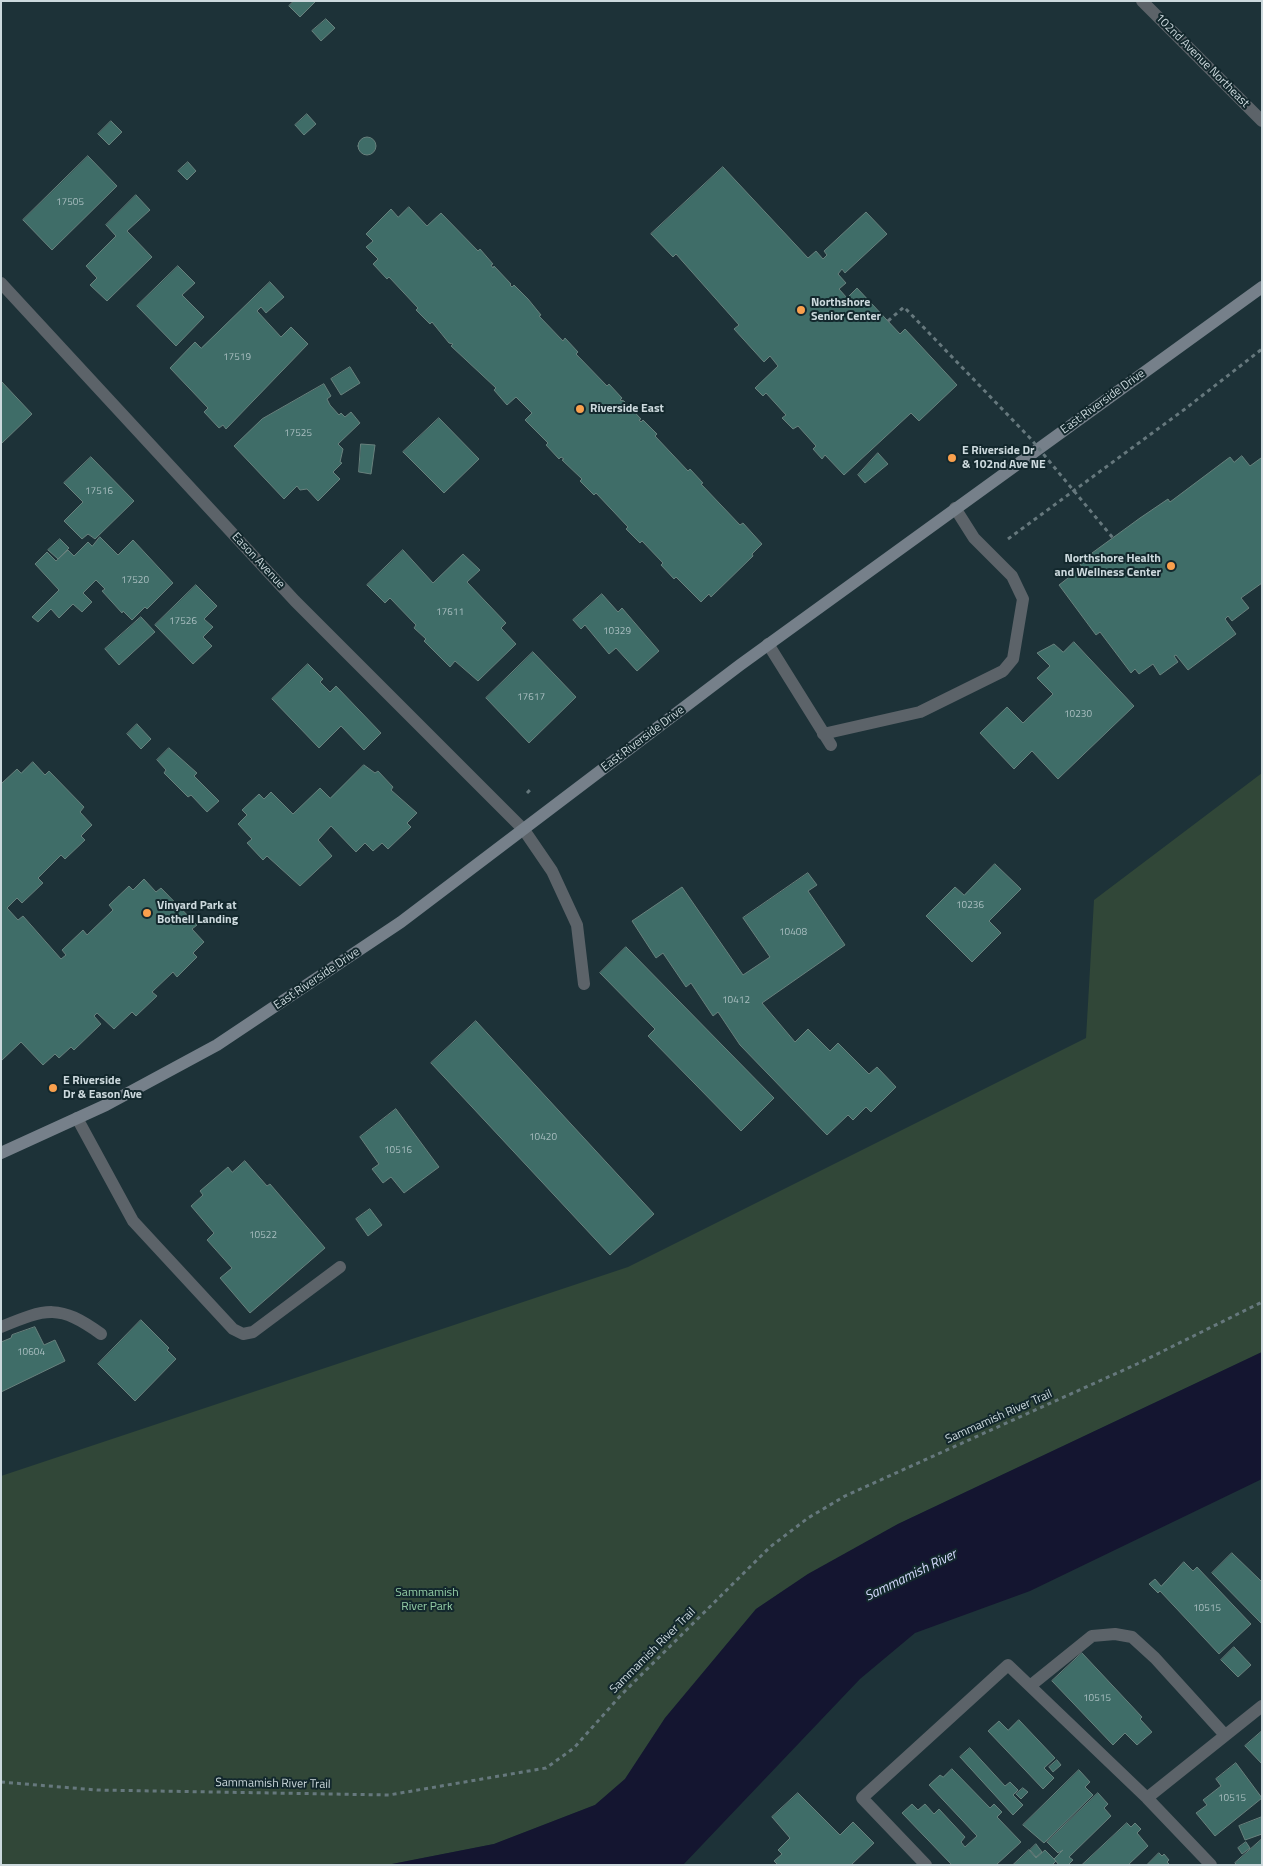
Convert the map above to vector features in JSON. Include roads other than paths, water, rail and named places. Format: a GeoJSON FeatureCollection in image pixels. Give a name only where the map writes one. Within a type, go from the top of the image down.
{"type":"FeatureCollection","features":[{"type":"Feature","properties":{"kind":"main road","name":"East Riverside Drive"},"geometry":{"type":"LineString","coordinates":[[1,1154],[77,1118],[217,1045],[400,922],[768,644],[1262,287]]}},
{"type":"Feature","properties":{"kind":"street","name":"102nd Avenue Northeast"},"geometry":{"type":"LineString","coordinates":[[1142,1],[1262,121]]}},
{"type":"Feature","properties":{"kind":"street","name":"Eason Avenue"},"geometry":{"type":"LineString","coordinates":[[1,283],[295,601],[524,830],[552,871],[577,926],[584,984]]}},
{"type":"Feature","properties":{"kind":"street"},"geometry":{"type":"LineString","coordinates":[[823,734],[920,712],[1003,671],[1013,659],[1023,599],[1012,576],[974,538],[955,508]]}},
{"type":"Feature","properties":{"kind":"street"},"geometry":{"type":"LineString","coordinates":[[768,644],[831,746]]}},
{"type":"Feature","properties":{"kind":"street"},"geometry":{"type":"LineString","coordinates":[[77,1118],[133,1221],[233,1330],[243,1334],[253,1332],[340,1267]]}},
{"type":"Feature","properties":{"kind":"street"},"geometry":{"type":"LineString","coordinates":[[1,1327],[37,1313],[56,1312],[77,1317],[100,1334]]}},
{"type":"Feature","properties":{"kind":"street"},"geometry":{"type":"LineString","coordinates":[[1030,1686],[1092,1636],[1114,1634],[1132,1637],[1155,1658],[1225,1735]]}},
{"type":"Feature","properties":{"kind":"street"},"geometry":{"type":"LineString","coordinates":[[926,1865],[862,1798],[1008,1665],[1147,1798],[1211,1865]]}},
{"type":"Feature","properties":{"kind":"street"},"geometry":{"type":"LineString","coordinates":[[1147,1798],[1262,1706]]}},
{"type":"Feature","properties":{"kind":"water","name":"Sammamish River"},"geometry":{"type":"Polygon","coordinates":[[[1262,1352],[1262,1479],[1030,1591],[915,1633],[860,1679],[683,1865],[387,1865],[494,1844],[595,1805],[625,1779],[665,1718],[756,1609],[808,1574],[898,1524],[1262,1352]]]}},
{"type":"Feature","properties":{"kind":"place","name":"Northshore Senior Center"},"geometry":{"type":"Point","coordinates":[801,310]}},
{"type":"Feature","properties":{"kind":"place","name":"Riverside East"},"geometry":{"type":"Point","coordinates":[580,409]}},
{"type":"Feature","properties":{"kind":"place","name":"E Riverside Dr & 102nd Ave NE"},"geometry":{"type":"Point","coordinates":[952,458]}},
{"type":"Feature","properties":{"kind":"place","name":"Northshore Health and Wellness Center"},"geometry":{"type":"Point","coordinates":[1171,566]}},
{"type":"Feature","properties":{"kind":"place","name":"Vinyard Park at Bothell Landing"},"geometry":{"type":"Point","coordinates":[147,913]}},
{"type":"Feature","properties":{"kind":"place","name":"E Riverside Dr & Eason Ave"},"geometry":{"type":"Point","coordinates":[53,1088]}},
{"type":"Feature","properties":{"kind":"park label","name":"Sammamish River Park"},"geometry":{"type":"Point","coordinates":[427,1600]}}]}
